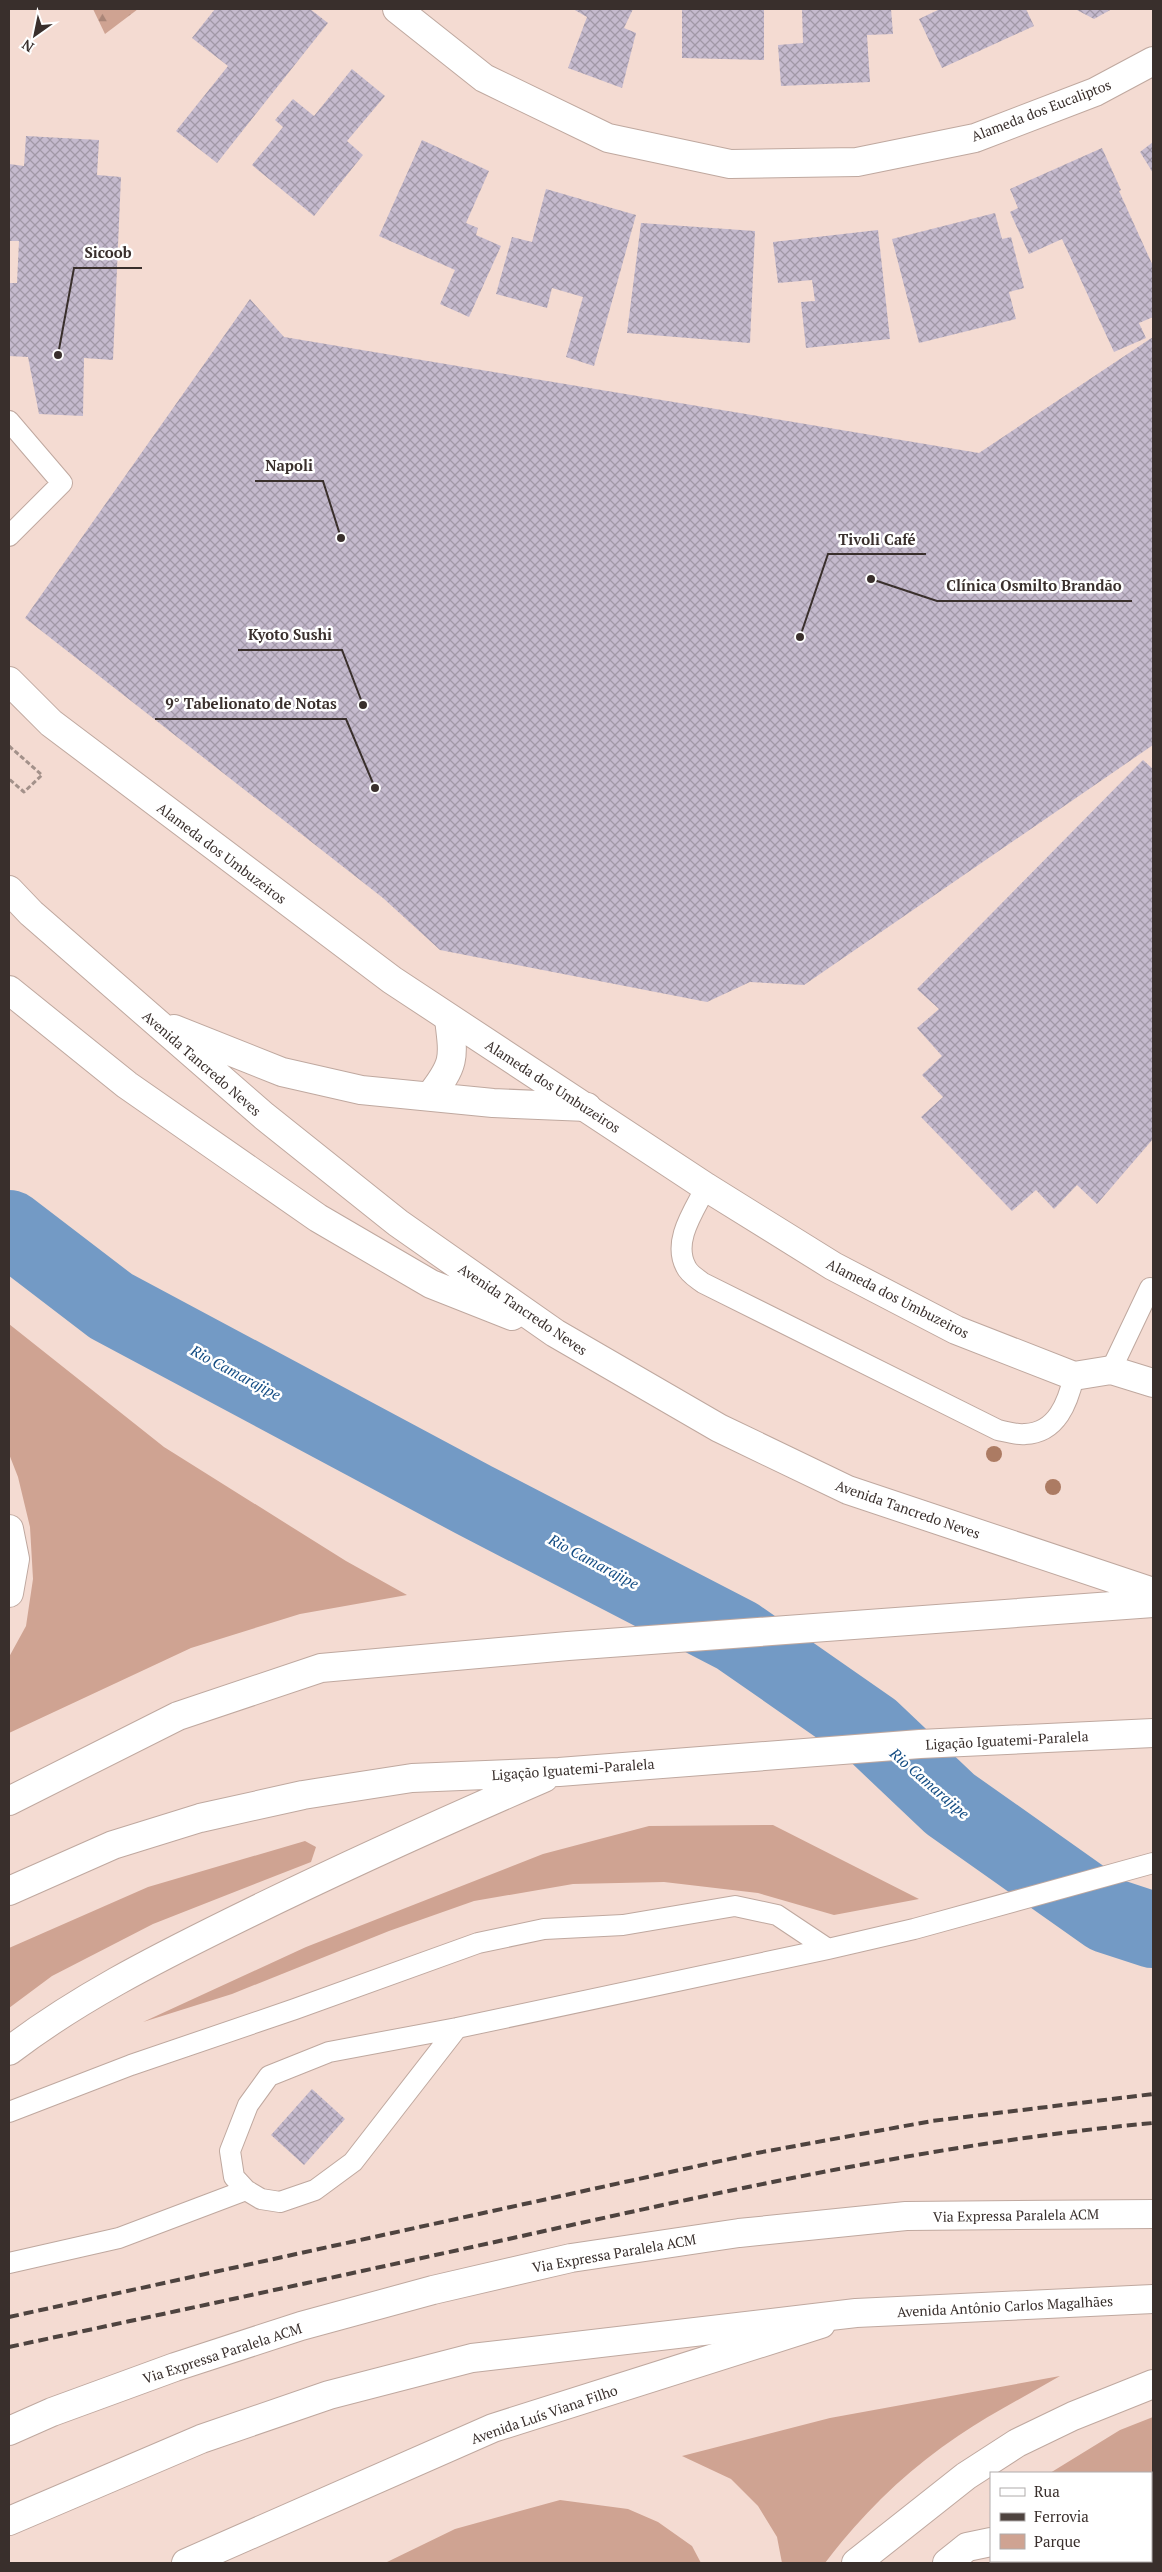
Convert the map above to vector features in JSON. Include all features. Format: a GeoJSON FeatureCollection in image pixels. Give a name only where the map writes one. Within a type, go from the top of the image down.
{"type":"FeatureCollection","features":[{"type":"Feature","properties":{"kind":"main road","name":"Alameda dos Eucaliptos"},"geometry":{"type":"LineString","coordinates":[[398,9],[484,78],[608,138],[730,164],[857,162],[975,138],[1095,92],[1153,61]]}},
{"type":"Feature","properties":{"kind":"main road","name":"Alameda dos Umbuzeiros"},"geometry":{"type":"LineString","coordinates":[[9,681],[51,723],[168,813],[392,980],[449,1020],[587,1107],[706,1187],[833,1266],[947,1326],[1074,1376]]}},
{"type":"Feature","properties":{"kind":"main road","name":"Avenida Tancredo Neves"},"geometry":{"type":"LineString","coordinates":[[9,890],[31,913],[264,1116],[398,1223],[555,1333],[719,1428],[848,1490],[1153,1592]]}},
{"type":"Feature","properties":{"kind":"main road"},"geometry":{"type":"LineString","coordinates":[[9,990],[127,1085],[318,1218],[431,1284],[555,1333]]}},
{"type":"Feature","properties":{"kind":"main road"},"geometry":{"type":"LineString","coordinates":[[430,1096],[448,1074],[453,1056],[449,1020]]}},
{"type":"Feature","properties":{"kind":"main road"},"geometry":{"type":"LineString","coordinates":[[155,1021],[282,1072],[361,1090],[493,1103],[587,1107]]}},
{"type":"Feature","properties":{"kind":"main road"},"geometry":{"type":"LineString","coordinates":[[1074,1376],[1111,1370],[1153,1383]]}},
{"type":"Feature","properties":{"kind":"main road"},"geometry":{"type":"LineString","coordinates":[[9,1529],[15,1559],[9,1593]]}},
{"type":"Feature","properties":{"kind":"main road"},"geometry":{"type":"LineString","coordinates":[[9,1801],[178,1716],[321,1668],[568,1646],[1153,1603]]}},
{"type":"Feature","properties":{"kind":"main road","name":"Ligação Iguatemi-Paralela"},"geometry":{"type":"LineString","coordinates":[[9,1891],[113,1844],[200,1818],[302,1795],[412,1778],[559,1772],[920,1744],[1153,1733]]}},
{"type":"Feature","properties":{"kind":"main road"},"geometry":{"type":"LineString","coordinates":[[9,2051],[39,2028],[156,1959],[426,1829],[559,1772]]}},
{"type":"Feature","properties":{"kind":"main road","name":"Via Expressa Paralela ACM"},"geometry":{"type":"LineString","coordinates":[[9,2431],[52,2412],[166,2370],[301,2326],[433,2290],[571,2258],[739,2233],[906,2216],[1153,2214]]}},
{"type":"Feature","properties":{"kind":"main road","name":"Avenida Antônio Carlos Magalhães"},"geometry":{"type":"LineString","coordinates":[[856,2313],[1153,2299]]}},
{"type":"Feature","properties":{"kind":"main road"},"geometry":{"type":"LineString","coordinates":[[9,2521],[210,2436],[329,2395],[472,2358],[856,2313]]}},
{"type":"Feature","properties":{"kind":"main road","name":"Avenida Luís Viana Filho"},"geometry":{"type":"LineString","coordinates":[[186,2563],[494,2428],[856,2313]]}},
{"type":"Feature","properties":{"kind":"main road"},"geometry":{"type":"LineString","coordinates":[[856,2563],[952,2486],[1017,2443],[1072,2416],[1153,2384]]}},
{"type":"Feature","properties":{"kind":"main road"},"geometry":{"type":"LineString","coordinates":[[947,2563],[967,2547],[990,2542]]}},
{"type":"Feature","properties":{"kind":"lane"},"geometry":{"type":"LineString","coordinates":[[9,421],[62,483],[9,536]]}},
{"type":"Feature","properties":{"kind":"lane"},"geometry":{"type":"LineString","coordinates":[[706,1187],[683,1234],[680,1254],[687,1269],[703,1283],[998,1430],[1025,1434],[1044,1431],[1060,1415],[1070,1394],[1074,1376]]}},
{"type":"Feature","properties":{"kind":"lane"},"geometry":{"type":"LineString","coordinates":[[1111,1370],[1150,1288]]}},
{"type":"Feature","properties":{"kind":"lane"},"geometry":{"type":"LineString","coordinates":[[457,2028],[353,2162],[315,2190],[280,2202],[261,2199],[246,2190],[234,2177],[230,2151],[248,2105],[269,2076],[330,2052],[457,2028],[828,1949],[914,1929],[1153,1863]]}},
{"type":"Feature","properties":{"kind":"lane"},"geometry":{"type":"LineString","coordinates":[[9,2112],[131,2065],[295,2010],[478,1943],[544,1929],[623,1925],[736,1906],[778,1914],[828,1949]]}},
{"type":"Feature","properties":{"kind":"lane"},"geometry":{"type":"LineString","coordinates":[[9,2263],[119,2238],[246,2190]]}},
{"type":"Feature","properties":{"kind":"path"},"geometry":{"type":"LineString","coordinates":[[9,746],[42,774],[24,792],[9,780]]}},
{"type":"Feature","properties":{"kind":"green space"},"geometry":{"type":"Polygon","coordinates":[[[93,9],[138,9],[105,34],[93,9]]]}},
{"type":"Feature","properties":{"kind":"green space"},"geometry":{"type":"Polygon","coordinates":[[[9,1324],[164,1447],[346,1561],[407,1595],[300,1614],[191,1648],[9,1733],[9,1657],[26,1626],[33,1579],[30,1527],[18,1477],[9,1454],[9,1324]]]}},
{"type":"Feature","properties":{"kind":"green space"},"geometry":{"type":"Polygon","coordinates":[[[773,1825],[919,1899],[834,1915],[758,1893],[664,1882],[573,1884],[474,1901],[389,1931],[232,1994],[143,2022],[306,1947],[543,1854],[649,1826],[773,1825]]]}},
{"type":"Feature","properties":{"kind":"green space"},"geometry":{"type":"Polygon","coordinates":[[[305,1841],[316,1847],[311,1862],[153,1924],[52,1976],[9,2008],[9,1948],[148,1887],[305,1841]]]}},
{"type":"Feature","properties":{"kind":"green space"},"geometry":{"type":"Polygon","coordinates":[[[1060,2376],[970,2428],[921,2463],[869,2511],[825,2563],[782,2563],[777,2537],[758,2506],[731,2479],[682,2456],[830,2418],[1060,2376]]]}},
{"type":"Feature","properties":{"kind":"green space"},"geometry":{"type":"Polygon","coordinates":[[[1153,2417],[1152,2509],[1152,2472],[1052,2472],[1120,2430],[1153,2417]]]}},
{"type":"Feature","properties":{"kind":"green space"},"geometry":{"type":"Polygon","coordinates":[[[560,2500],[628,2509],[658,2522],[692,2546],[701,2563],[385,2563],[455,2529],[560,2500]]]}},
{"type":"Feature","properties":{"kind":"building"},"geometry":{"type":"Polygon","coordinates":[[[215,9],[310,9],[328,23],[217,163],[176,131],[228,66],[192,38],[215,9]]]}},
{"type":"Feature","properties":{"kind":"building"},"geometry":{"type":"Polygon","coordinates":[[[573,9],[633,9],[624,28],[636,33],[622,88],[568,68],[587,17],[573,9]]]}},
{"type":"Feature","properties":{"kind":"building"},"geometry":{"type":"Polygon","coordinates":[[[682,9],[764,9],[764,60],[682,58],[682,9]]]}},
{"type":"Feature","properties":{"kind":"building"},"geometry":{"type":"Polygon","coordinates":[[[802,9],[891,9],[893,34],[867,35],[870,82],[781,86],[778,45],[803,43],[802,9]]]}},
{"type":"Feature","properties":{"kind":"building"},"geometry":{"type":"Polygon","coordinates":[[[940,9],[1026,9],[1034,26],[942,68],[919,19],[940,9]]]}},
{"type":"Feature","properties":{"kind":"building"},"geometry":{"type":"Polygon","coordinates":[[[1075,9],[1112,9],[1094,19],[1075,9]]]}},
{"type":"Feature","properties":{"kind":"building"},"geometry":{"type":"Polygon","coordinates":[[[352,69],[385,96],[347,141],[363,155],[314,216],[252,165],[283,127],[275,120],[293,99],[314,116],[352,69]]]}},
{"type":"Feature","properties":{"kind":"building"},"geometry":{"type":"Polygon","coordinates":[[[26,136],[99,140],[97,175],[121,177],[113,360],[84,358],[83,416],[39,414],[28,357],[9,356],[9,283],[17,283],[19,241],[9,241],[9,164],[24,166],[26,136]]]}},
{"type":"Feature","properties":{"kind":"building"},"geometry":{"type":"Polygon","coordinates":[[[422,140],[489,171],[466,223],[478,228],[476,235],[501,246],[469,317],[440,304],[455,270],[379,236],[422,140]]]}},
{"type":"Feature","properties":{"kind":"building"},"geometry":{"type":"Polygon","coordinates":[[[1153,142],[1153,173],[1140,152],[1153,142]]]}},
{"type":"Feature","properties":{"kind":"building"},"geometry":{"type":"Polygon","coordinates":[[[1102,148],[1153,266],[1153,317],[1139,323],[1146,338],[1114,352],[1062,239],[1029,254],[1010,212],[1018,208],[1010,189],[1102,148]]]}},
{"type":"Feature","properties":{"kind":"building"},"geometry":{"type":"Polygon","coordinates":[[[546,189],[636,215],[594,366],[566,357],[583,297],[552,288],[547,308],[496,294],[512,237],[532,242],[546,189]]]}},
{"type":"Feature","properties":{"kind":"building"},"geometry":{"type":"Polygon","coordinates":[[[995,213],[1002,239],[1011,237],[1024,288],[1009,292],[1016,319],[919,343],[892,239],[995,213]]]}},
{"type":"Feature","properties":{"kind":"building"},"geometry":{"type":"Polygon","coordinates":[[[641,223],[755,231],[750,343],[627,333],[641,223]]]}},
{"type":"Feature","properties":{"kind":"building"},"geometry":{"type":"Polygon","coordinates":[[[878,230],[890,339],[806,348],[801,302],[815,301],[812,280],[778,283],[773,242],[878,230]]]}},
{"type":"Feature","properties":{"kind":"building"},"geometry":{"type":"Polygon","coordinates":[[[250,299],[284,337],[979,453],[1153,337],[1153,745],[804,985],[750,982],[707,1002],[440,950],[383,898],[25,618],[250,299]]]}},
{"type":"Feature","properties":{"kind":"building"},"geometry":{"type":"Polygon","coordinates":[[[1143,760],[1153,769],[1153,1139],[1097,1204],[1077,1185],[1054,1209],[1036,1190],[1012,1211],[921,1117],[943,1097],[922,1075],[942,1056],[917,1028],[939,1009],[917,989],[1143,760]]]}},
{"type":"Feature","properties":{"kind":"building"},"geometry":{"type":"Polygon","coordinates":[[[312,2089],[345,2119],[304,2165],[271,2135],[312,2089]]]}},
{"type":"Feature","properties":{"kind":"waterway","name":"Rio Camarajipe"},"geometry":{"type":"LineString","coordinates":[[9,1228],[111,1306],[474,1500],[737,1636],[872,1730],[950,1804],[1107,1915],[1153,1930]]}},
{"type":"Feature","properties":{"kind":"railway"},"geometry":{"type":"LineString","coordinates":[[9,2317],[757,2153],[932,2121],[1153,2094]]}},
{"type":"Feature","properties":{"kind":"railway"},"geometry":{"type":"LineString","coordinates":[[9,2347],[832,2170],[992,2143],[1153,2123]]}},
{"type":"Feature","properties":{"kind":"place","name":"Sicoob"},"geometry":{"type":"Point","coordinates":[58,355]}},
{"type":"Feature","properties":{"kind":"place","name":"Napoli"},"geometry":{"type":"Point","coordinates":[341,538]}},
{"type":"Feature","properties":{"kind":"place","name":"Clínica Osmilto Brandão"},"geometry":{"type":"Point","coordinates":[871,579]}},
{"type":"Feature","properties":{"kind":"place","name":"Tivoli Café"},"geometry":{"type":"Point","coordinates":[800,637]}},
{"type":"Feature","properties":{"kind":"place","name":"Kyoto Sushi"},"geometry":{"type":"Point","coordinates":[363,705]}},
{"type":"Feature","properties":{"kind":"place","name":"9° Tabelionato de Notas"},"geometry":{"type":"Point","coordinates":[375,788]}}]}
